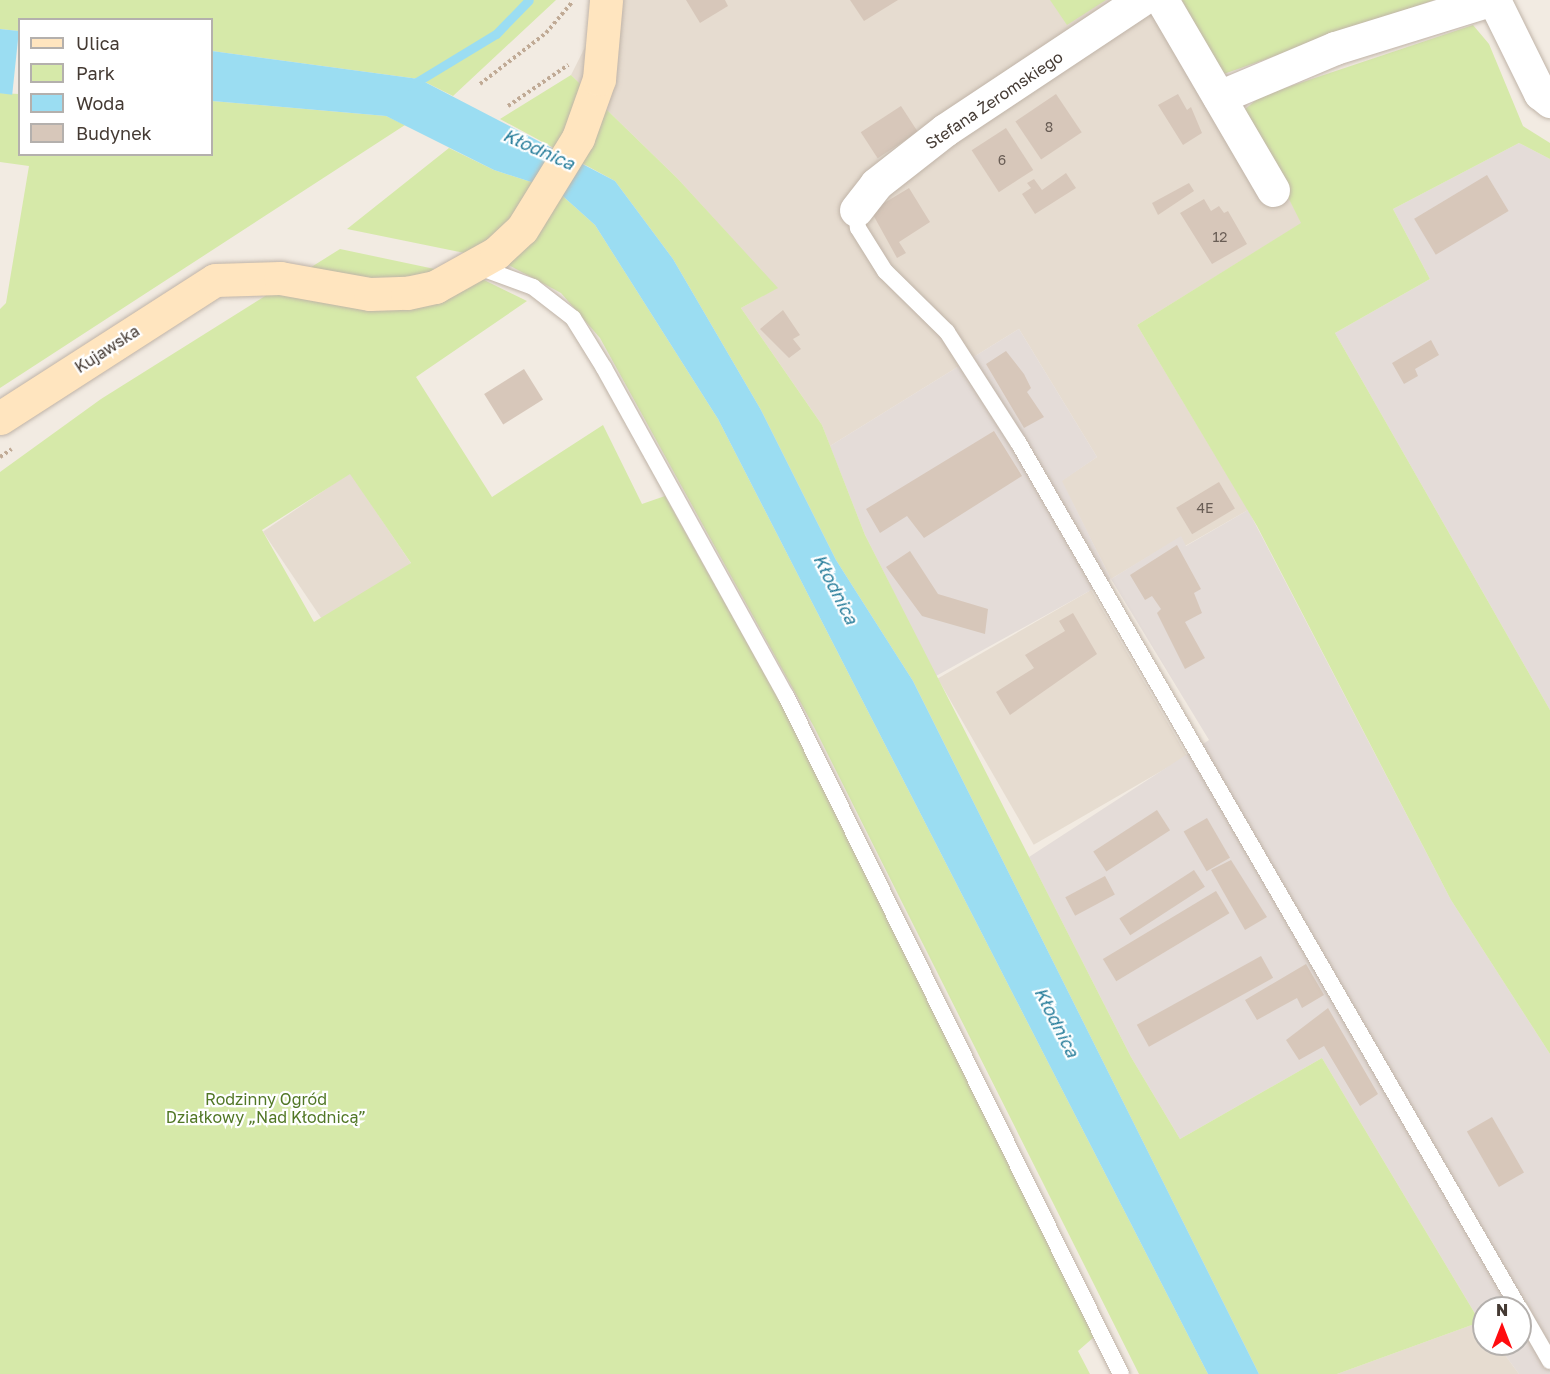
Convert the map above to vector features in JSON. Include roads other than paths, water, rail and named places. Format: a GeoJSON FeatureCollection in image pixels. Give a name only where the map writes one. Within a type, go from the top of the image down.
{"type":"FeatureCollection","features":[{"type":"Feature","properties":{"kind":"street"},"geometry":{"type":"LineString","coordinates":[[476,266],[522,229],[578,138],[599,79],[606,0]]}},
{"type":"Feature","properties":{"kind":"street","name":"Stefana Żeromskiego"},"geometry":{"type":"LineString","coordinates":[[856,210],[876,184],[945,130],[1141,0]]}},
{"type":"Feature","properties":{"kind":"street"},"geometry":{"type":"LineString","coordinates":[[1162,0],[1273,190]]}},
{"type":"Feature","properties":{"kind":"street"},"geometry":{"type":"LineString","coordinates":[[1219,97],[1335,48],[1492,0],[1540,93],[1550,101]]}},
{"type":"Feature","properties":{"kind":"street","name":"Kujawska"},"geometry":{"type":"LineString","coordinates":[[0,418],[215,280],[280,278],[370,294],[407,293],[435,287],[476,266]]}},
{"type":"Feature","properties":{"kind":"lane"},"geometry":{"type":"LineString","coordinates":[[856,210],[858,228],[885,271],[947,332],[1018,442],[1513,1296]]}},
{"type":"Feature","properties":{"kind":"lane"},"geometry":{"type":"LineString","coordinates":[[476,266],[533,286],[573,318],[604,368],[786,696],[1121,1374]]}},
{"type":"Feature","properties":{"kind":"lane"},"geometry":{"type":"LineString","coordinates":[[1532,1329],[1550,1361]]}},
{"type":"Feature","properties":{"kind":"water"},"geometry":{"type":"Polygon","coordinates":[[[0,29],[18,31],[12,95],[0,93],[0,29]]]}},
{"type":"Feature","properties":{"kind":"water","name":"Kłodnica"},"geometry":{"type":"Polygon","coordinates":[[[213,51],[419,79],[615,181],[673,259],[761,410],[836,560],[913,681],[1259,1374],[1208,1374],[718,419],[595,225],[556,190],[494,170],[386,116],[213,101],[213,51]]]}},
{"type":"Feature","properties":{"kind":"waterway"},"geometry":{"type":"LineString","coordinates":[[410,86],[496,34],[529,0]]}},
{"type":"Feature","properties":{"kind":"park label","name":"Rodzinny Ogród Działkowy „Nad Kłodnicą”"},"geometry":{"type":"Point","coordinates":[266,1108]}}]}
